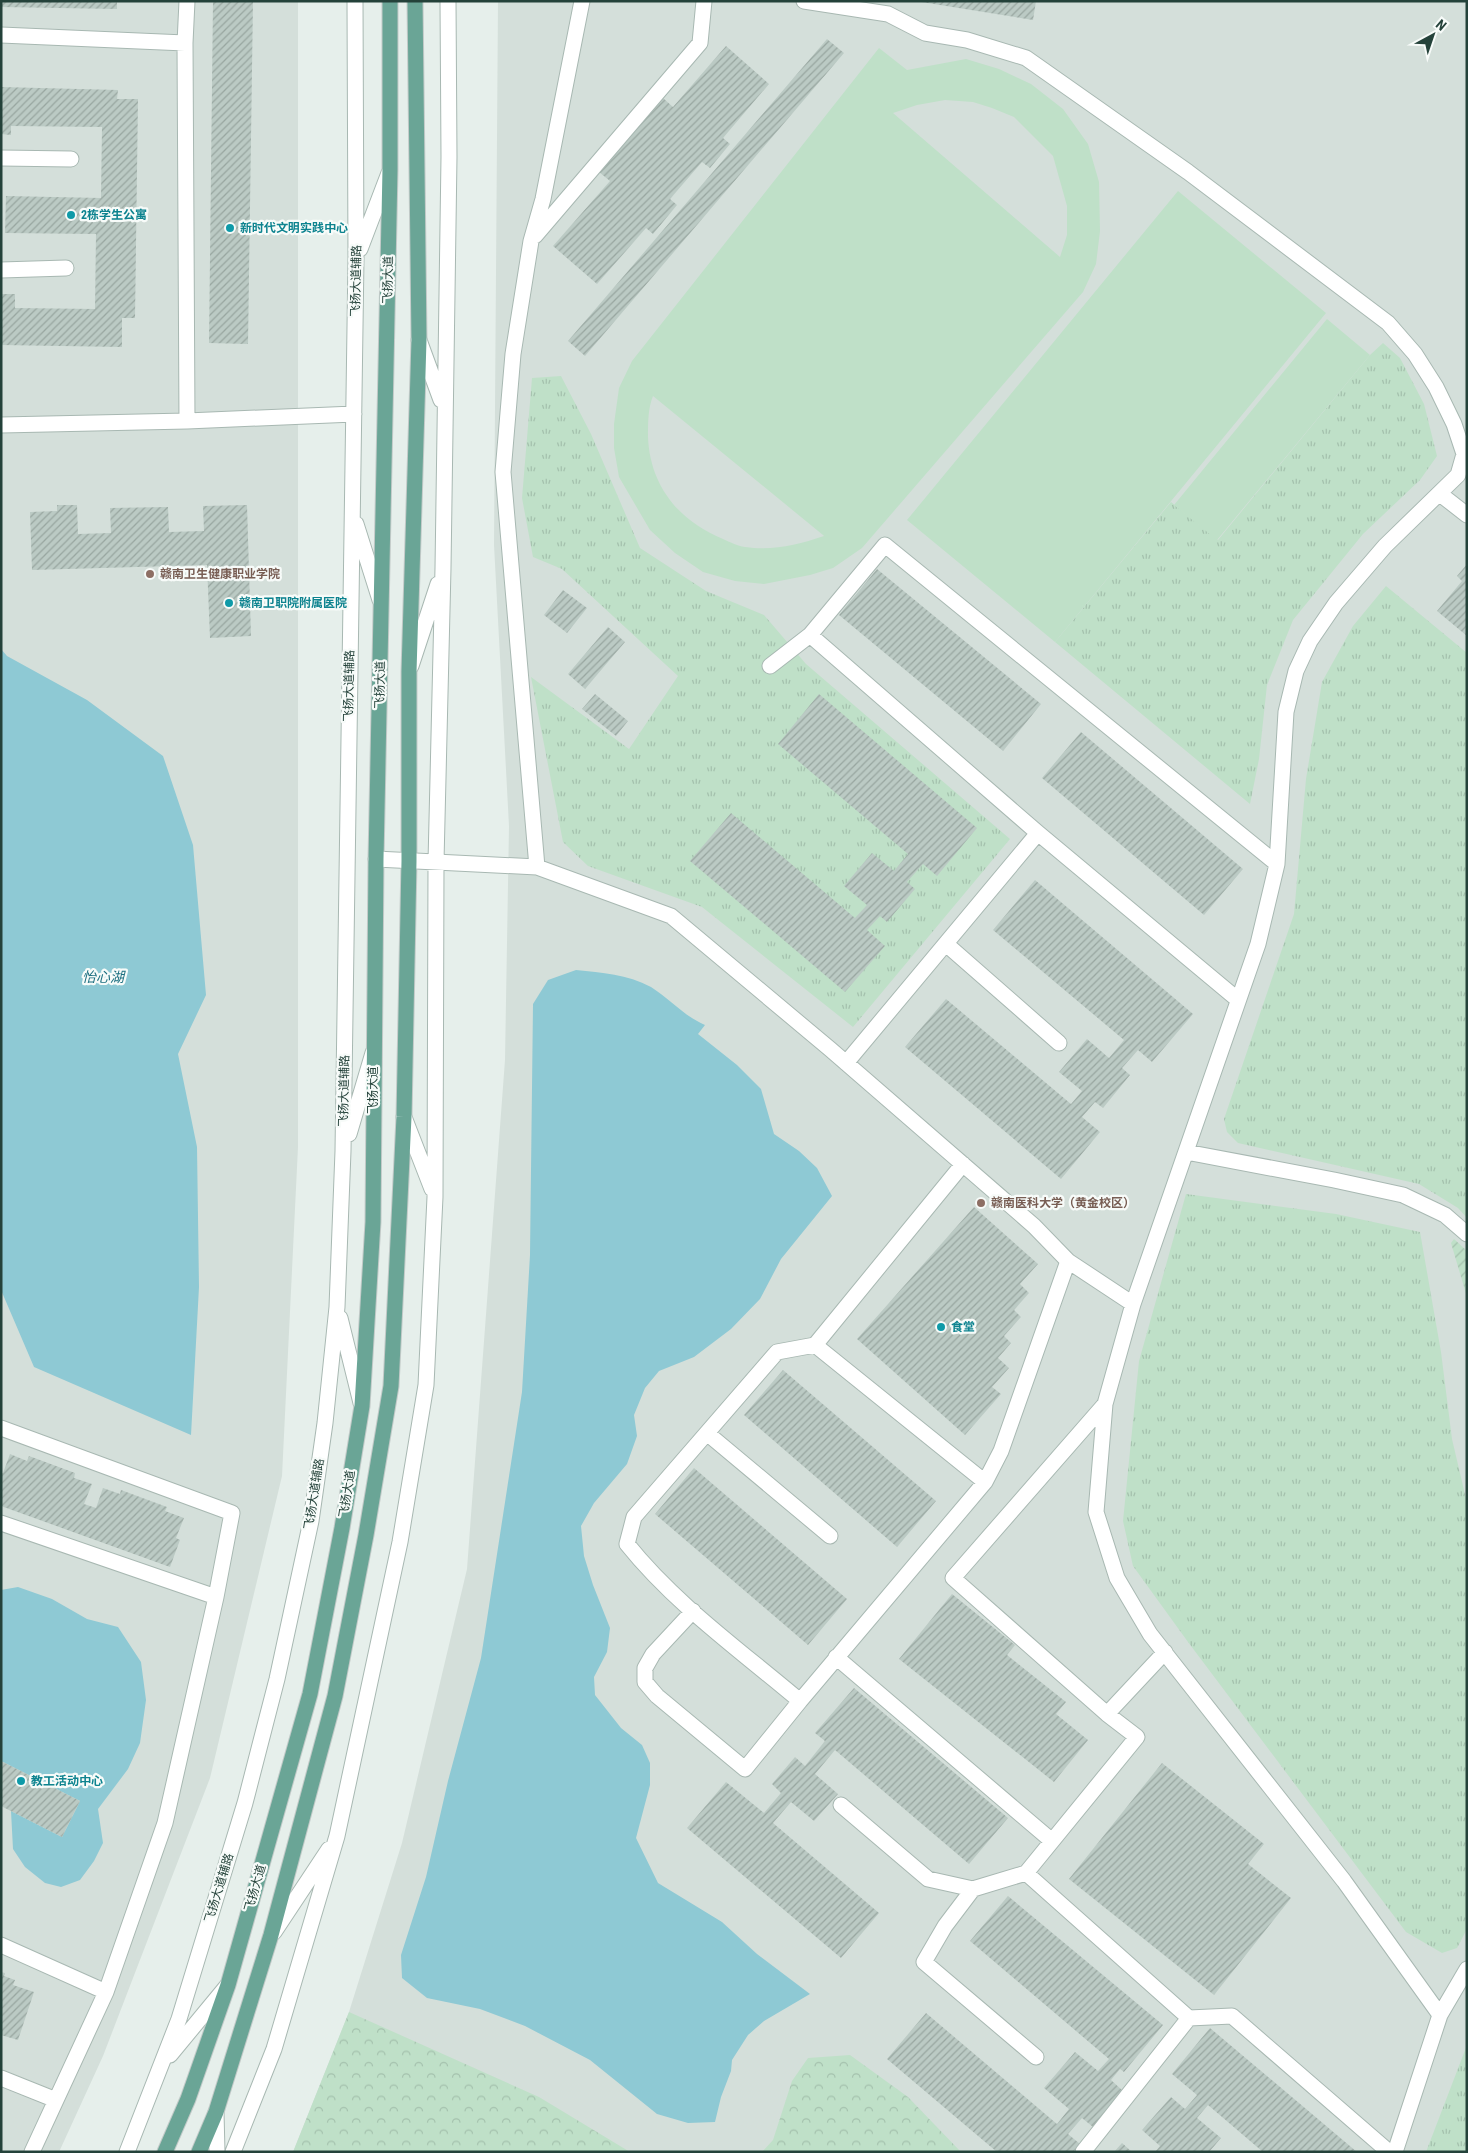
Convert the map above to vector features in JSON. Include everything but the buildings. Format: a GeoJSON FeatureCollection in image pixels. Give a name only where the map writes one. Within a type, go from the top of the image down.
{"type":"FeatureCollection","features":[{"type":"Feature","properties":{"kind":"main road","name":"飞扬大道"},"geometry":{"type":"LineString","coordinates":[[165,2152],[188,2099],[228,1985],[310,1694],[342,1528],[362,1406],[373,1222],[373,1051],[390,169],[390,1]]}},
{"type":"Feature","properties":{"kind":"main road","name":"飞扬大道"},"geometry":{"type":"LineString","coordinates":[[199,2152],[216,2112],[271,1935],[335,1696],[366,1535],[389,1395],[404,1117],[409,861],[409,672],[419,340],[416,1]]}},
{"type":"Feature","properties":{"kind":"street"},"geometry":{"type":"LineString","coordinates":[[187,421],[186,43],[188,1]]}},
{"type":"Feature","properties":{"kind":"street","name":"飞扬大道辅路"},"geometry":{"type":"LineString","coordinates":[[127,2152],[179,2019],[245,1803],[277,1679],[311,1521],[325,1423],[337,1307],[344,1150],[356,258],[355,1]]}},
{"type":"Feature","properties":{"kind":"street"},"geometry":{"type":"LineString","coordinates":[[233,2152],[274,2049],[337,1836],[400,1542],[426,1385],[435,1198],[436,862],[443,568],[449,158],[448,1]]}},
{"type":"Feature","properties":{"kind":"street"},"geometry":{"type":"LineString","coordinates":[[537,867],[503,472],[513,354],[531,241],[543,199],[582,1]]}},
{"type":"Feature","properties":{"kind":"street"},"geometry":{"type":"LineString","coordinates":[[531,241],[700,43],[704,1]]}},
{"type":"Feature","properties":{"kind":"street"},"geometry":{"type":"LineString","coordinates":[[804,1],[828,3],[888,14],[924,33],[967,40],[1026,58],[1180,166],[1388,323],[1415,354],[1436,387],[1465,452],[1458,476],[1385,546],[1336,603],[1310,641],[1296,671],[1286,712],[1277,864],[1258,944],[1133,1304],[1105,1404],[1096,1512],[1117,1578],[1150,1634],[1344,1881],[1440,2015]]}},
{"type":"Feature","properties":{"kind":"street"},"geometry":{"type":"LineString","coordinates":[[1,34],[186,43]]}},
{"type":"Feature","properties":{"kind":"street"},"geometry":{"type":"LineString","coordinates":[[1,158],[71,159]]}},
{"type":"Feature","properties":{"kind":"street"},"geometry":{"type":"LineString","coordinates":[[356,258],[390,169]]}},
{"type":"Feature","properties":{"kind":"street"},"geometry":{"type":"LineString","coordinates":[[1,270],[66,268]]}},
{"type":"Feature","properties":{"kind":"street"},"geometry":{"type":"LineString","coordinates":[[419,340],[444,409]]}},
{"type":"Feature","properties":{"kind":"street"},"geometry":{"type":"LineString","coordinates":[[1,425],[187,421],[354,414]]}},
{"type":"Feature","properties":{"kind":"street"},"geometry":{"type":"LineString","coordinates":[[1440,494],[1467,515]]}},
{"type":"Feature","properties":{"kind":"street"},"geometry":{"type":"LineString","coordinates":[[352,511],[381,605]]}},
{"type":"Feature","properties":{"kind":"street"},"geometry":{"type":"LineString","coordinates":[[770,666],[810,635],[885,544],[1277,864]]}},
{"type":"Feature","properties":{"kind":"street"},"geometry":{"type":"LineString","coordinates":[[409,672],[443,568]]}},
{"type":"Feature","properties":{"kind":"street"},"geometry":{"type":"LineString","coordinates":[[810,635],[1038,834],[1238,998]]}},
{"type":"Feature","properties":{"kind":"street"},"geometry":{"type":"LineString","coordinates":[[846,1063],[1038,834]]}},
{"type":"Feature","properties":{"kind":"street"},"geometry":{"type":"LineString","coordinates":[[376,859],[537,867],[671,916],[963,1164],[1034,1226],[1068,1261],[1133,1304]]}},
{"type":"Feature","properties":{"kind":"street"},"geometry":{"type":"LineString","coordinates":[[946,944],[1059,1043]]}},
{"type":"Feature","properties":{"kind":"street"},"geometry":{"type":"LineString","coordinates":[[344,1150],[373,1051]]}},
{"type":"Feature","properties":{"kind":"street"},"geometry":{"type":"LineString","coordinates":[[404,1117],[435,1198]]}},
{"type":"Feature","properties":{"kind":"street"},"geometry":{"type":"LineString","coordinates":[[1186,1152],[1403,1195],[1445,1215],[1467,1234]]}},
{"type":"Feature","properties":{"kind":"street"},"geometry":{"type":"LineString","coordinates":[[800,1701],[693,1611],[641,1561],[627,1544],[634,1517],[708,1434],[777,1352],[815,1345],[963,1164]]}},
{"type":"Feature","properties":{"kind":"street"},"geometry":{"type":"LineString","coordinates":[[693,1611],[652,1654],[645,1668],[646,1682],[657,1696],[745,1769],[836,1657],[985,1482],[1001,1451],[1068,1261]]}},
{"type":"Feature","properties":{"kind":"street"},"geometry":{"type":"LineString","coordinates":[[337,1307],[362,1406]]}},
{"type":"Feature","properties":{"kind":"street"},"geometry":{"type":"LineString","coordinates":[[815,1345],[985,1482]]}},
{"type":"Feature","properties":{"kind":"street"},"geometry":{"type":"LineString","coordinates":[[841,1805],[928,1879],[973,1889],[1026,1873],[1137,1737],[1107,1714],[953,1578],[1105,1404]]}},
{"type":"Feature","properties":{"kind":"street"},"geometry":{"type":"LineString","coordinates":[[1,1428],[232,1513],[216,1597],[165,1823],[106,1992],[32,2152]]}},
{"type":"Feature","properties":{"kind":"street"},"geometry":{"type":"LineString","coordinates":[[708,1434],[830,1536]]}},
{"type":"Feature","properties":{"kind":"street"},"geometry":{"type":"LineString","coordinates":[[1,1524],[216,1597]]}},
{"type":"Feature","properties":{"kind":"street"},"geometry":{"type":"LineString","coordinates":[[1107,1714],[1165,1652]]}},
{"type":"Feature","properties":{"kind":"street"},"geometry":{"type":"LineString","coordinates":[[836,1657],[1052,1841]]}},
{"type":"Feature","properties":{"kind":"street"},"geometry":{"type":"LineString","coordinates":[[271,1935],[337,1836]]}},
{"type":"Feature","properties":{"kind":"street"},"geometry":{"type":"LineString","coordinates":[[1026,1873],[1189,2018],[1232,2016],[1389,2152]]}},
{"type":"Feature","properties":{"kind":"street"},"geometry":{"type":"LineString","coordinates":[[973,1889],[945,1926],[924,1962],[1036,2057]]}},
{"type":"Feature","properties":{"kind":"street"},"geometry":{"type":"LineString","coordinates":[[1,1945],[106,1992]]}},
{"type":"Feature","properties":{"kind":"street"},"geometry":{"type":"LineString","coordinates":[[1395,2152],[1440,2015],[1467,1969]]}},
{"type":"Feature","properties":{"kind":"street"},"geometry":{"type":"LineString","coordinates":[[162,2065],[228,1985]]}},
{"type":"Feature","properties":{"kind":"street"},"geometry":{"type":"LineString","coordinates":[[1083,2152],[1189,2018]]}},
{"type":"Feature","properties":{"kind":"street"},"geometry":{"type":"LineString","coordinates":[[1,2078],[56,2100]]}},
{"type":"Feature","properties":{"kind":"street"},"geometry":{"type":"LineString","coordinates":[[216,2112],[217,2152]]}},
{"type":"Feature","properties":{"kind":"shaded area","name":"赣南卫生健康职业学院"},"geometry":{"type":"Polygon","coordinates":[[[1,1],[298,1],[298,1147],[282,1476],[210,1778],[103,2056],[59,2152],[1,2152],[1,1]]]}},
{"type":"Feature","properties":{"kind":"shaded area","name":"赣南医科大学（黄金校区）"},"geometry":{"type":"Polygon","coordinates":[[[498,1],[1467,1],[1467,2152],[293,2152],[349,2012],[402,1843],[467,1569],[505,1060],[509,826],[494,545],[498,1]]]}},
{"type":"Feature","properties":{"kind":"green space"},"geometry":{"type":"Polygon","coordinates":[[[879,48],[907,70],[966,59],[999,69],[1031,84],[1063,109],[1088,144],[1099,182],[1100,231],[1096,264],[1083,292],[862,548],[833,568],[810,575],[764,584],[735,581],[703,572],[675,553],[650,530],[619,477],[614,448],[614,424],[619,388],[632,361],[879,48]],[[945,100],[917,105],[893,113],[1060,257],[1067,235],[1067,206],[1053,156],[1014,117],[973,102],[945,100]],[[653,396],[648,421],[650,455],[654,471],[661,486],[680,512],[707,531],[736,545],[745,547],[785,546],[824,536],[823,535],[653,396]]]}},
{"type":"Feature","properties":{"kind":"green space"},"geometry":{"type":"Polygon","coordinates":[[[1178,191],[1326,313],[1055,642],[907,520],[1178,191]]]}},
{"type":"Feature","properties":{"kind":"green space"},"geometry":{"type":"Polygon","coordinates":[[[1327,319],[1370,355],[1217,540],[1174,505],[1327,319]]]}},
{"type":"Feature","properties":{"kind":"green space"},"geometry":{"type":"Polygon","coordinates":[[[1383,343],[1400,358],[1424,404],[1437,456],[1420,480],[1363,534],[1293,620],[1267,685],[1259,759],[1250,804],[1055,642],[1171,502],[1218,540],[1370,355],[1383,343]]]}},
{"type":"Feature","properties":{"kind":"green space"},"geometry":{"type":"Polygon","coordinates":[[[561,376],[591,434],[640,548],[706,591],[764,615],[806,664],[1010,839],[853,1027],[702,907],[588,866],[563,842],[531,677],[629,749],[678,676],[562,569],[533,557],[522,498],[532,378],[561,376]]]}},
{"type":"Feature","properties":{"kind":"green space"},"geometry":{"type":"Polygon","coordinates":[[[1386,586],[1467,653],[1467,1218],[1458,1208],[1419,1184],[1238,1143],[1227,1132],[1224,1119],[1294,914],[1306,779],[1322,682],[1353,626],[1386,586]]]}},
{"type":"Feature","properties":{"kind":"green space"},"geometry":{"type":"Polygon","coordinates":[[[1186,1194],[1336,1214],[1420,1232],[1441,1352],[1452,1439],[1467,1503],[1467,1929],[1457,1948],[1442,1953],[1406,1932],[1133,1566],[1123,1521],[1139,1361],[1186,1194]]]}},
{"type":"Feature","properties":{"kind":"green space"},"geometry":{"type":"Polygon","coordinates":[[[1454,1239],[1467,1251],[1467,1297],[1451,1243],[1454,1239]]]}},
{"type":"Feature","properties":{"kind":"green space"},"geometry":{"type":"Polygon","coordinates":[[[349,2012],[539,2097],[630,2152],[293,2152],[349,2012]]]}},
{"type":"Feature","properties":{"kind":"green space"},"geometry":{"type":"Polygon","coordinates":[[[1467,2045],[1467,2152],[1426,2152],[1467,2045]]]}},
{"type":"Feature","properties":{"kind":"green space"},"geometry":{"type":"Polygon","coordinates":[[[850,2055],[908,2097],[961,2152],[762,2152],[773,2140],[792,2081],[808,2058],[850,2055]]]}},
{"type":"Feature","properties":{"kind":"water","name":"怡心湖"},"geometry":{"type":"Polygon","coordinates":[[[1,649],[7,656],[87,700],[163,756],[193,845],[206,995],[178,1054],[197,1147],[199,1287],[191,1435],[34,1367],[1,1290],[1,649]]]}},
{"type":"Feature","properties":{"kind":"water"},"geometry":{"type":"Polygon","coordinates":[[[576,970],[633,979],[651,987],[690,1017],[705,1025],[698,1034],[737,1065],[761,1089],[774,1134],[799,1151],[817,1168],[832,1196],[781,1259],[760,1299],[731,1329],[694,1357],[659,1371],[645,1388],[634,1415],[637,1436],[627,1464],[594,1503],[581,1526],[584,1556],[610,1628],[607,1652],[594,1677],[595,1695],[621,1728],[642,1745],[650,1763],[650,1785],[636,1838],[658,1883],[722,1922],[757,1954],[810,1994],[764,2021],[748,2035],[732,2060],[731,2071],[721,2097],[715,2122],[688,2123],[657,2114],[590,2060],[525,2026],[480,2009],[427,1998],[402,1978],[401,1955],[426,1877],[448,1781],[481,1658],[522,1392],[530,1255],[533,1004],[548,980],[576,970]]]}},
{"type":"Feature","properties":{"kind":"water"},"geometry":{"type":"Polygon","coordinates":[[[18,1587],[52,1599],[87,1619],[118,1627],[141,1662],[146,1700],[140,1743],[128,1769],[98,1809],[103,1843],[94,1861],[80,1880],[61,1887],[45,1883],[25,1867],[13,1849],[11,1811],[62,1837],[80,1801],[1,1761],[1,1590],[18,1587]]]}},
{"type":"Feature","properties":{"kind":"place","name":"2栋学生公寓"},"geometry":{"type":"Point","coordinates":[71,215]}},
{"type":"Feature","properties":{"kind":"place","name":"新时代文明实践中心"},"geometry":{"type":"Point","coordinates":[230,228]}},
{"type":"Feature","properties":{"kind":"place","name":"赣南卫生健康职业学院"},"geometry":{"type":"Point","coordinates":[150,574]}},
{"type":"Feature","properties":{"kind":"place","name":"赣南卫职院附属医院"},"geometry":{"type":"Point","coordinates":[229,603]}},
{"type":"Feature","properties":{"kind":"place","name":"赣南医科大学（黄金校区）"},"geometry":{"type":"Point","coordinates":[981,1203]}},
{"type":"Feature","properties":{"kind":"place","name":"食堂"},"geometry":{"type":"Point","coordinates":[941,1327]}},
{"type":"Feature","properties":{"kind":"place","name":"教工活动中心"},"geometry":{"type":"Point","coordinates":[21,1781]}}]}
